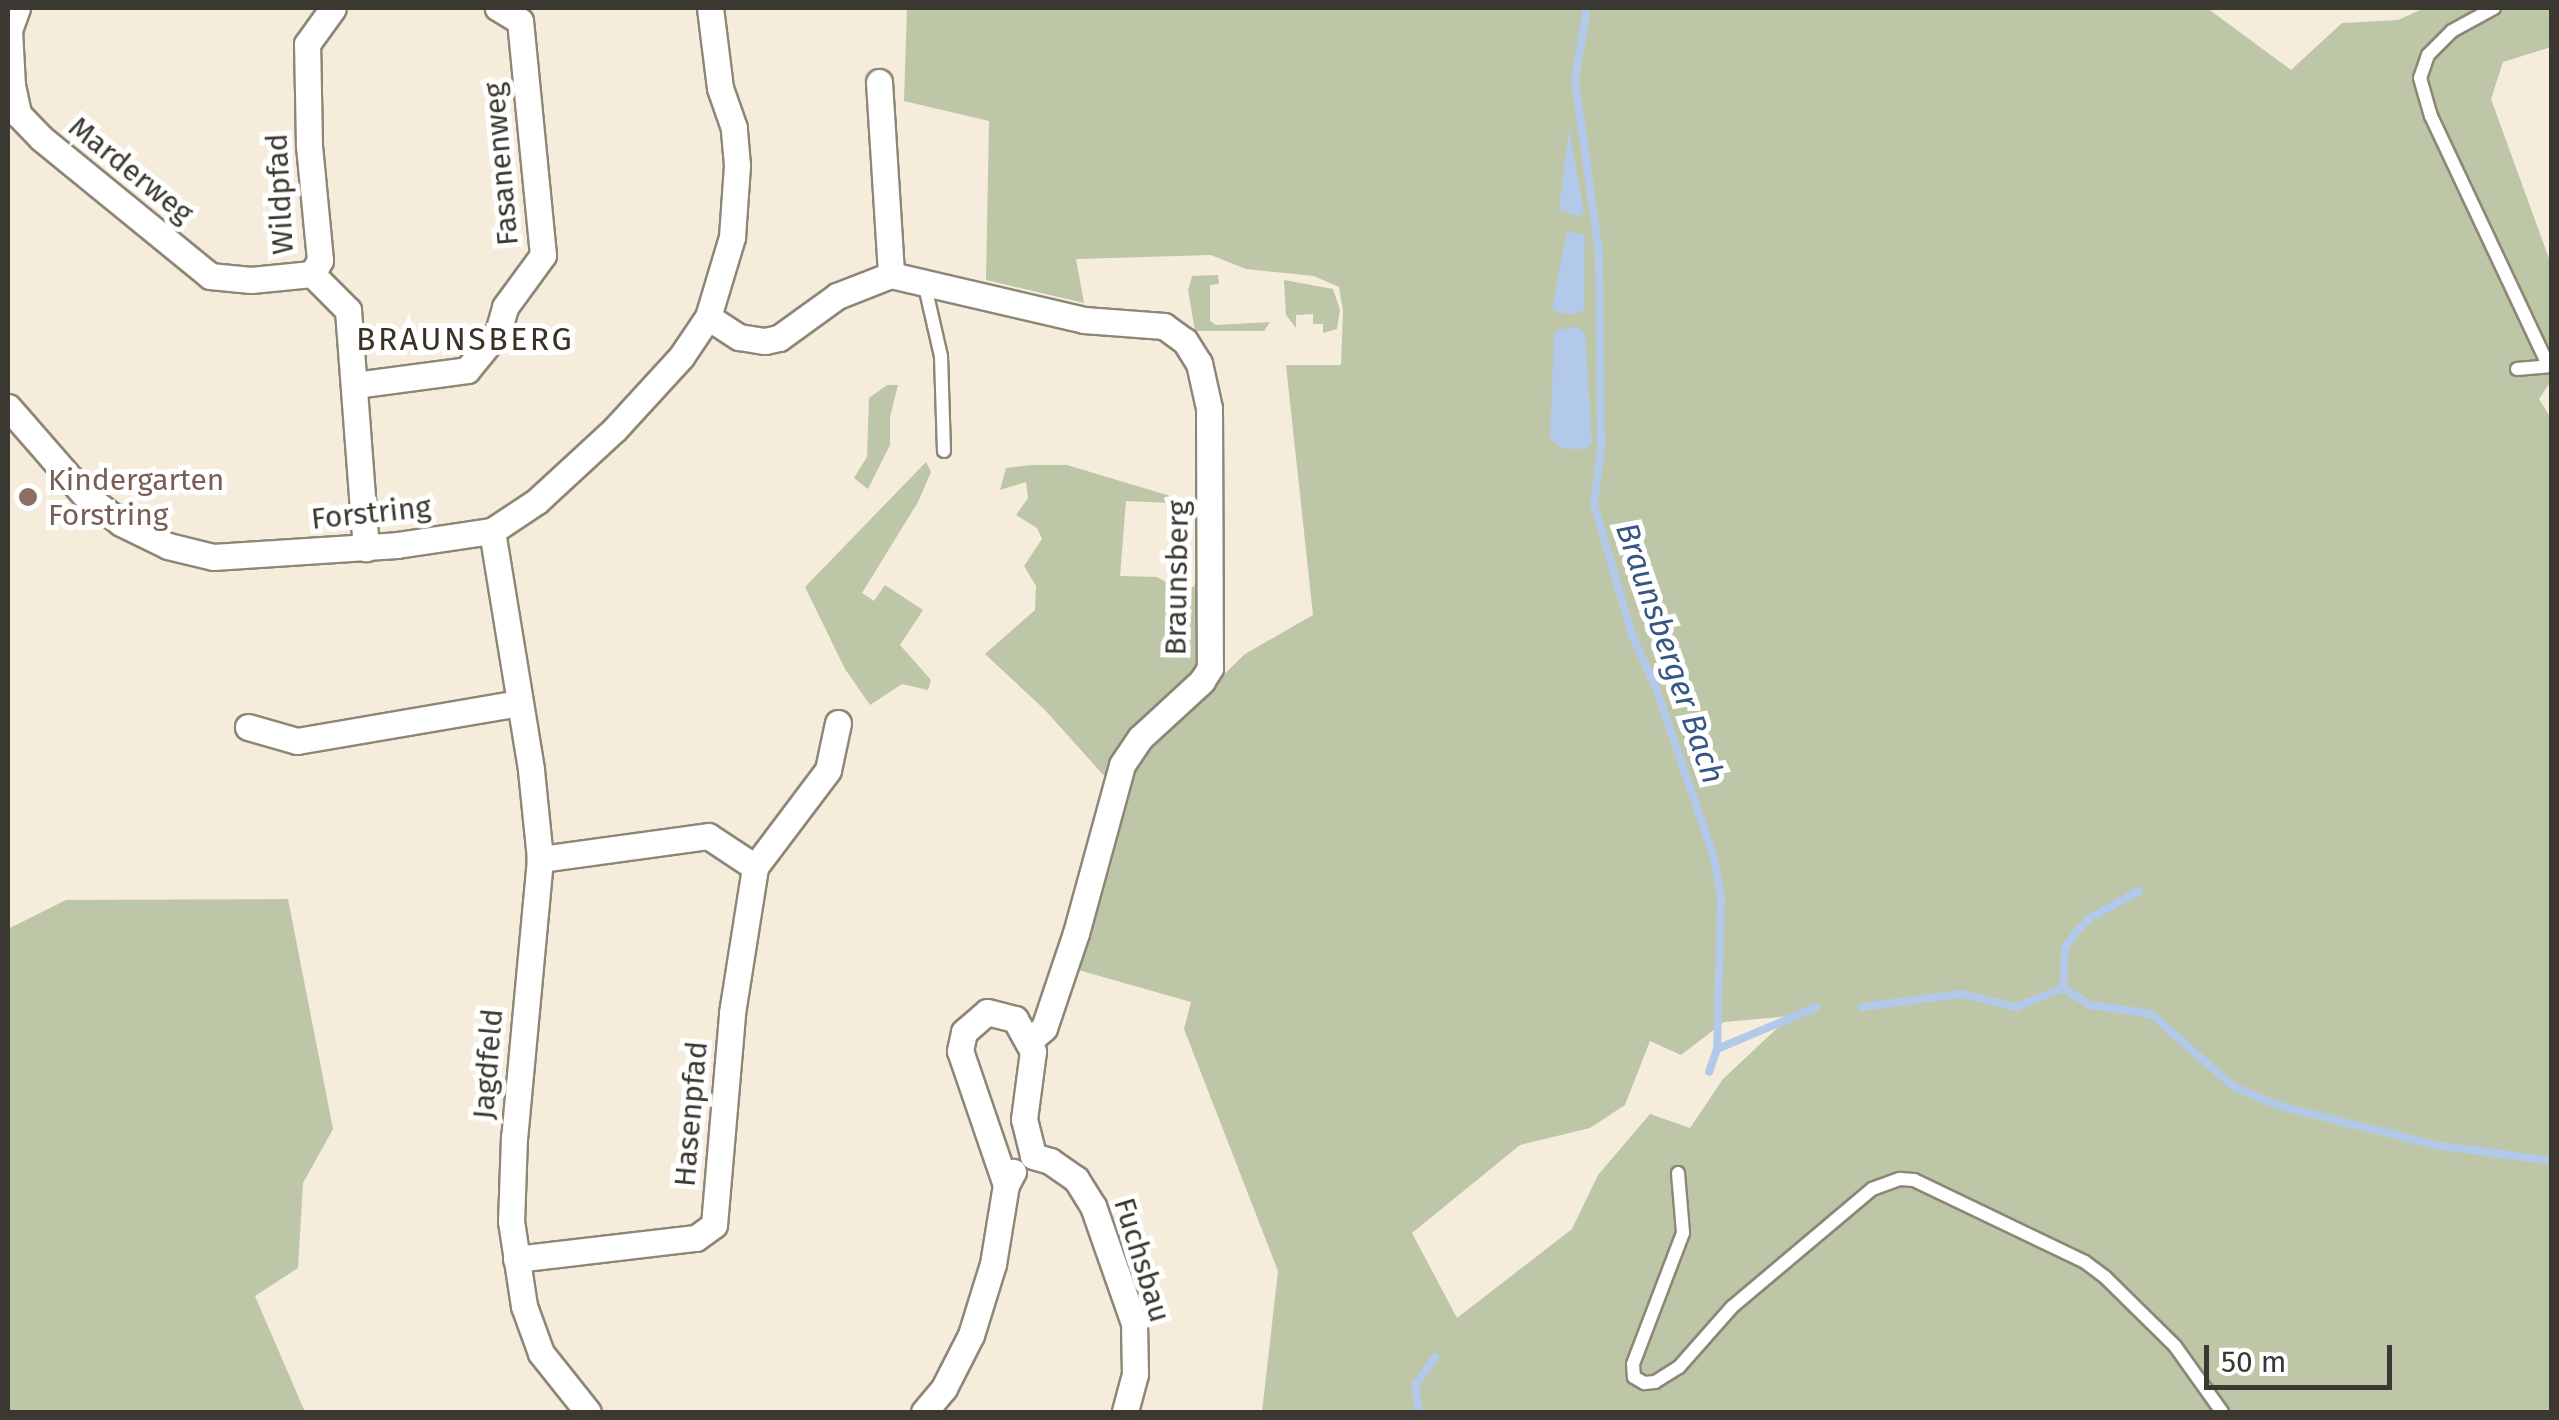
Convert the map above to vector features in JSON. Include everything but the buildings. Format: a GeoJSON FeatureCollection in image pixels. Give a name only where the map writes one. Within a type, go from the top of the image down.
{"type":"FeatureCollection","features":[{"type":"Feature","properties":{"kind":"street","name":"Marderweg"},"geometry":{"type":"LineString","coordinates":[[17,8],[8,30],[12,85],[18,114],[41,138],[210,276],[251,280],[312,274]]}},
{"type":"Feature","properties":{"kind":"street","name":"Wildpfad"},"geometry":{"type":"LineString","coordinates":[[333,8],[307,44],[309,145],[320,260],[312,274],[348,310],[366,548]]}},
{"type":"Feature","properties":{"kind":"street","name":"Fasanenweg"},"geometry":{"type":"LineString","coordinates":[[355,384],[467,370],[498,332],[505,307],[543,255],[520,21],[498,8]]}},
{"type":"Feature","properties":{"kind":"street","name":"Forstring"},"geometry":{"type":"LineString","coordinates":[[8,407],[84,494],[121,523],[168,546],[213,557],[366,548],[492,531],[537,501],[615,429],[681,358],[708,317],[732,237],[737,165],[734,128],[720,88],[710,8]]}},
{"type":"Feature","properties":{"kind":"street"},"geometry":{"type":"LineString","coordinates":[[708,317],[739,337],[765,342],[779,338],[822,305],[856,286],[891,274],[879,82]]}},
{"type":"Feature","properties":{"kind":"street","name":"Braunsberg"},"geometry":{"type":"LineString","coordinates":[[891,274],[1084,320],[1164,326],[1185,341],[1199,362],[1208,390],[1213,524],[1210,668],[1202,681],[1140,738],[1122,765],[1044,1028],[1029,1041]]}},
{"type":"Feature","properties":{"kind":"street","name":"Jagdfeld"},"geometry":{"type":"LineString","coordinates":[[492,531],[540,859],[514,1137],[511,1220],[524,1306],[541,1353],[588,1412]]}},
{"type":"Feature","properties":{"kind":"street"},"geometry":{"type":"LineString","coordinates":[[248,727],[298,741],[520,703]]}},
{"type":"Feature","properties":{"kind":"street","name":"Hasenpfad"},"geometry":{"type":"LineString","coordinates":[[516,1259],[696,1238],[714,1225],[732,1013],[755,867],[828,770],[838,723]]}},
{"type":"Feature","properties":{"kind":"street"},"geometry":{"type":"LineString","coordinates":[[540,859],[708,836],[755,867]]}},
{"type":"Feature","properties":{"kind":"street"},"geometry":{"type":"LineString","coordinates":[[924,1412],[944,1388],[971,1335],[993,1264],[1006,1185],[1016,1168],[1033,1156],[1024,1119],[1034,1064],[1029,1041],[1015,1018],[996,1011],[977,1017],[960,1042],[966,1074],[1006,1185]]}},
{"type":"Feature","properties":{"kind":"street","name":"Fuchsbau"},"geometry":{"type":"LineString","coordinates":[[1033,1156],[1050,1161],[1076,1179],[1093,1206],[1134,1323],[1135,1374],[1126,1412]]}},
{"type":"Feature","properties":{"kind":"lane"},"geometry":{"type":"LineString","coordinates":[[2494,8],[2452,31],[2428,55],[2420,78],[2432,116],[2550,366],[2517,369]]}},
{"type":"Feature","properties":{"kind":"lane"},"geometry":{"type":"LineString","coordinates":[[924,280],[941,356],[944,450]]}},
{"type":"Feature","properties":{"kind":"lane"},"geometry":{"type":"LineString","coordinates":[[1678,1173],[1683,1232],[1634,1364],[1634,1377],[1644,1383],[1655,1382],[1679,1367],[1732,1306],[1872,1190],[1900,1178],[1914,1180],[2095,1270],[2175,1346],[2222,1412]]}},
{"type":"Feature","properties":{"kind":"green space"},"geometry":{"type":"Polygon","coordinates":[[[907,8],[2207,8],[2291,70],[2342,23],[2398,20],[2425,8],[2551,8],[2551,47],[2503,62],[2491,99],[2551,264],[2551,381],[2539,399],[2552,420],[2551,1412],[1262,1412],[1278,1271],[1184,1029],[1191,1002],[1075,969],[1126,788],[1139,757],[1245,654],[1313,615],[1286,365],[1341,365],[1343,311],[1339,287],[1314,276],[1246,269],[1211,255],[1076,259],[1084,303],[986,280],[989,121],[904,101],[907,8]],[[1790,1016],[1724,1022],[1681,1055],[1650,1041],[1625,1105],[1590,1128],[1520,1145],[1412,1233],[1457,1318],[1572,1229],[1598,1175],[1650,1114],[1690,1128],[1723,1079],[1790,1016]]]}},
{"type":"Feature","properties":{"kind":"green space"},"geometry":{"type":"Polygon","coordinates":[[[1218,275],[1219,284],[1210,285],[1210,321],[1216,325],[1270,322],[1264,331],[1195,331],[1188,290],[1192,276],[1218,275]]]}},
{"type":"Feature","properties":{"kind":"green space"},"geometry":{"type":"Polygon","coordinates":[[[1284,280],[1333,289],[1340,310],[1337,329],[1323,333],[1323,324],[1313,324],[1313,314],[1296,315],[1296,328],[1286,315],[1284,280]]]}},
{"type":"Feature","properties":{"kind":"green space"},"geometry":{"type":"Polygon","coordinates":[[[887,385],[898,385],[890,417],[890,445],[868,489],[854,478],[867,457],[869,398],[887,385]]]}},
{"type":"Feature","properties":{"kind":"green space"},"geometry":{"type":"Polygon","coordinates":[[[926,462],[931,472],[918,502],[862,593],[874,601],[885,585],[923,610],[900,645],[931,680],[928,690],[902,684],[870,705],[845,669],[805,587],[926,462]]]}},
{"type":"Feature","properties":{"kind":"green space"},"geometry":{"type":"Polygon","coordinates":[[[1067,465],[1197,504],[1126,501],[1120,576],[1157,577],[1173,586],[1194,587],[1198,573],[1203,651],[1194,674],[1106,778],[1045,710],[985,654],[1035,610],[1036,586],[1024,566],[1042,539],[1037,528],[1016,515],[1028,498],[1026,482],[1000,490],[1006,468],[1067,465]]]}},
{"type":"Feature","properties":{"kind":"green space"},"geometry":{"type":"Polygon","coordinates":[[[288,899],[333,1129],[303,1183],[298,1268],[255,1296],[305,1412],[8,1412],[8,929],[66,900],[288,899]]]}},
{"type":"Feature","properties":{"kind":"water"},"geometry":{"type":"Polygon","coordinates":[[[1569,128],[1584,212],[1579,217],[1559,209],[1569,128]]]}},
{"type":"Feature","properties":{"kind":"water"},"geometry":{"type":"Polygon","coordinates":[[[1567,231],[1585,235],[1584,310],[1577,314],[1558,313],[1552,308],[1567,231]]]}},
{"type":"Feature","properties":{"kind":"water"},"geometry":{"type":"Polygon","coordinates":[[[1576,327],[1585,333],[1592,442],[1586,449],[1562,449],[1550,439],[1554,335],[1557,330],[1576,327]]]}},
{"type":"Feature","properties":{"kind":"waterway","name":"Braunsberger Bach"},"geometry":{"type":"LineString","coordinates":[[1587,8],[1575,80],[1599,254],[1601,449],[1594,504],[1632,635],[1656,688],[1714,857],[1721,899],[1717,1049],[1709,1072]]}},
{"type":"Feature","properties":{"kind":"waterway"},"geometry":{"type":"LineString","coordinates":[[2063,988],[2065,948],[2076,932],[2090,918],[2139,891]]}},
{"type":"Feature","properties":{"kind":"waterway"},"geometry":{"type":"LineString","coordinates":[[1862,1007],[1961,994],[2016,1007],[2063,988],[2090,1005],[2151,1014],[2234,1087],[2280,1106],[2435,1145],[2552,1161]]}},
{"type":"Feature","properties":{"kind":"waterway"},"geometry":{"type":"LineString","coordinates":[[1717,1049],[1817,1007]]}},
{"type":"Feature","properties":{"kind":"waterway","name":"Braunsberger Bach"},"geometry":{"type":"LineString","coordinates":[[1419,1412],[1415,1386],[1435,1357]]}},
{"type":"Feature","properties":{"kind":"place","name":"Kindergarten Forstring"},"geometry":{"type":"Point","coordinates":[28,497]}},
{"type":"Feature","properties":{"kind":"district","name":"BRAUNSBERG"},"geometry":{"type":"Point","coordinates":[465,339]}}]}
